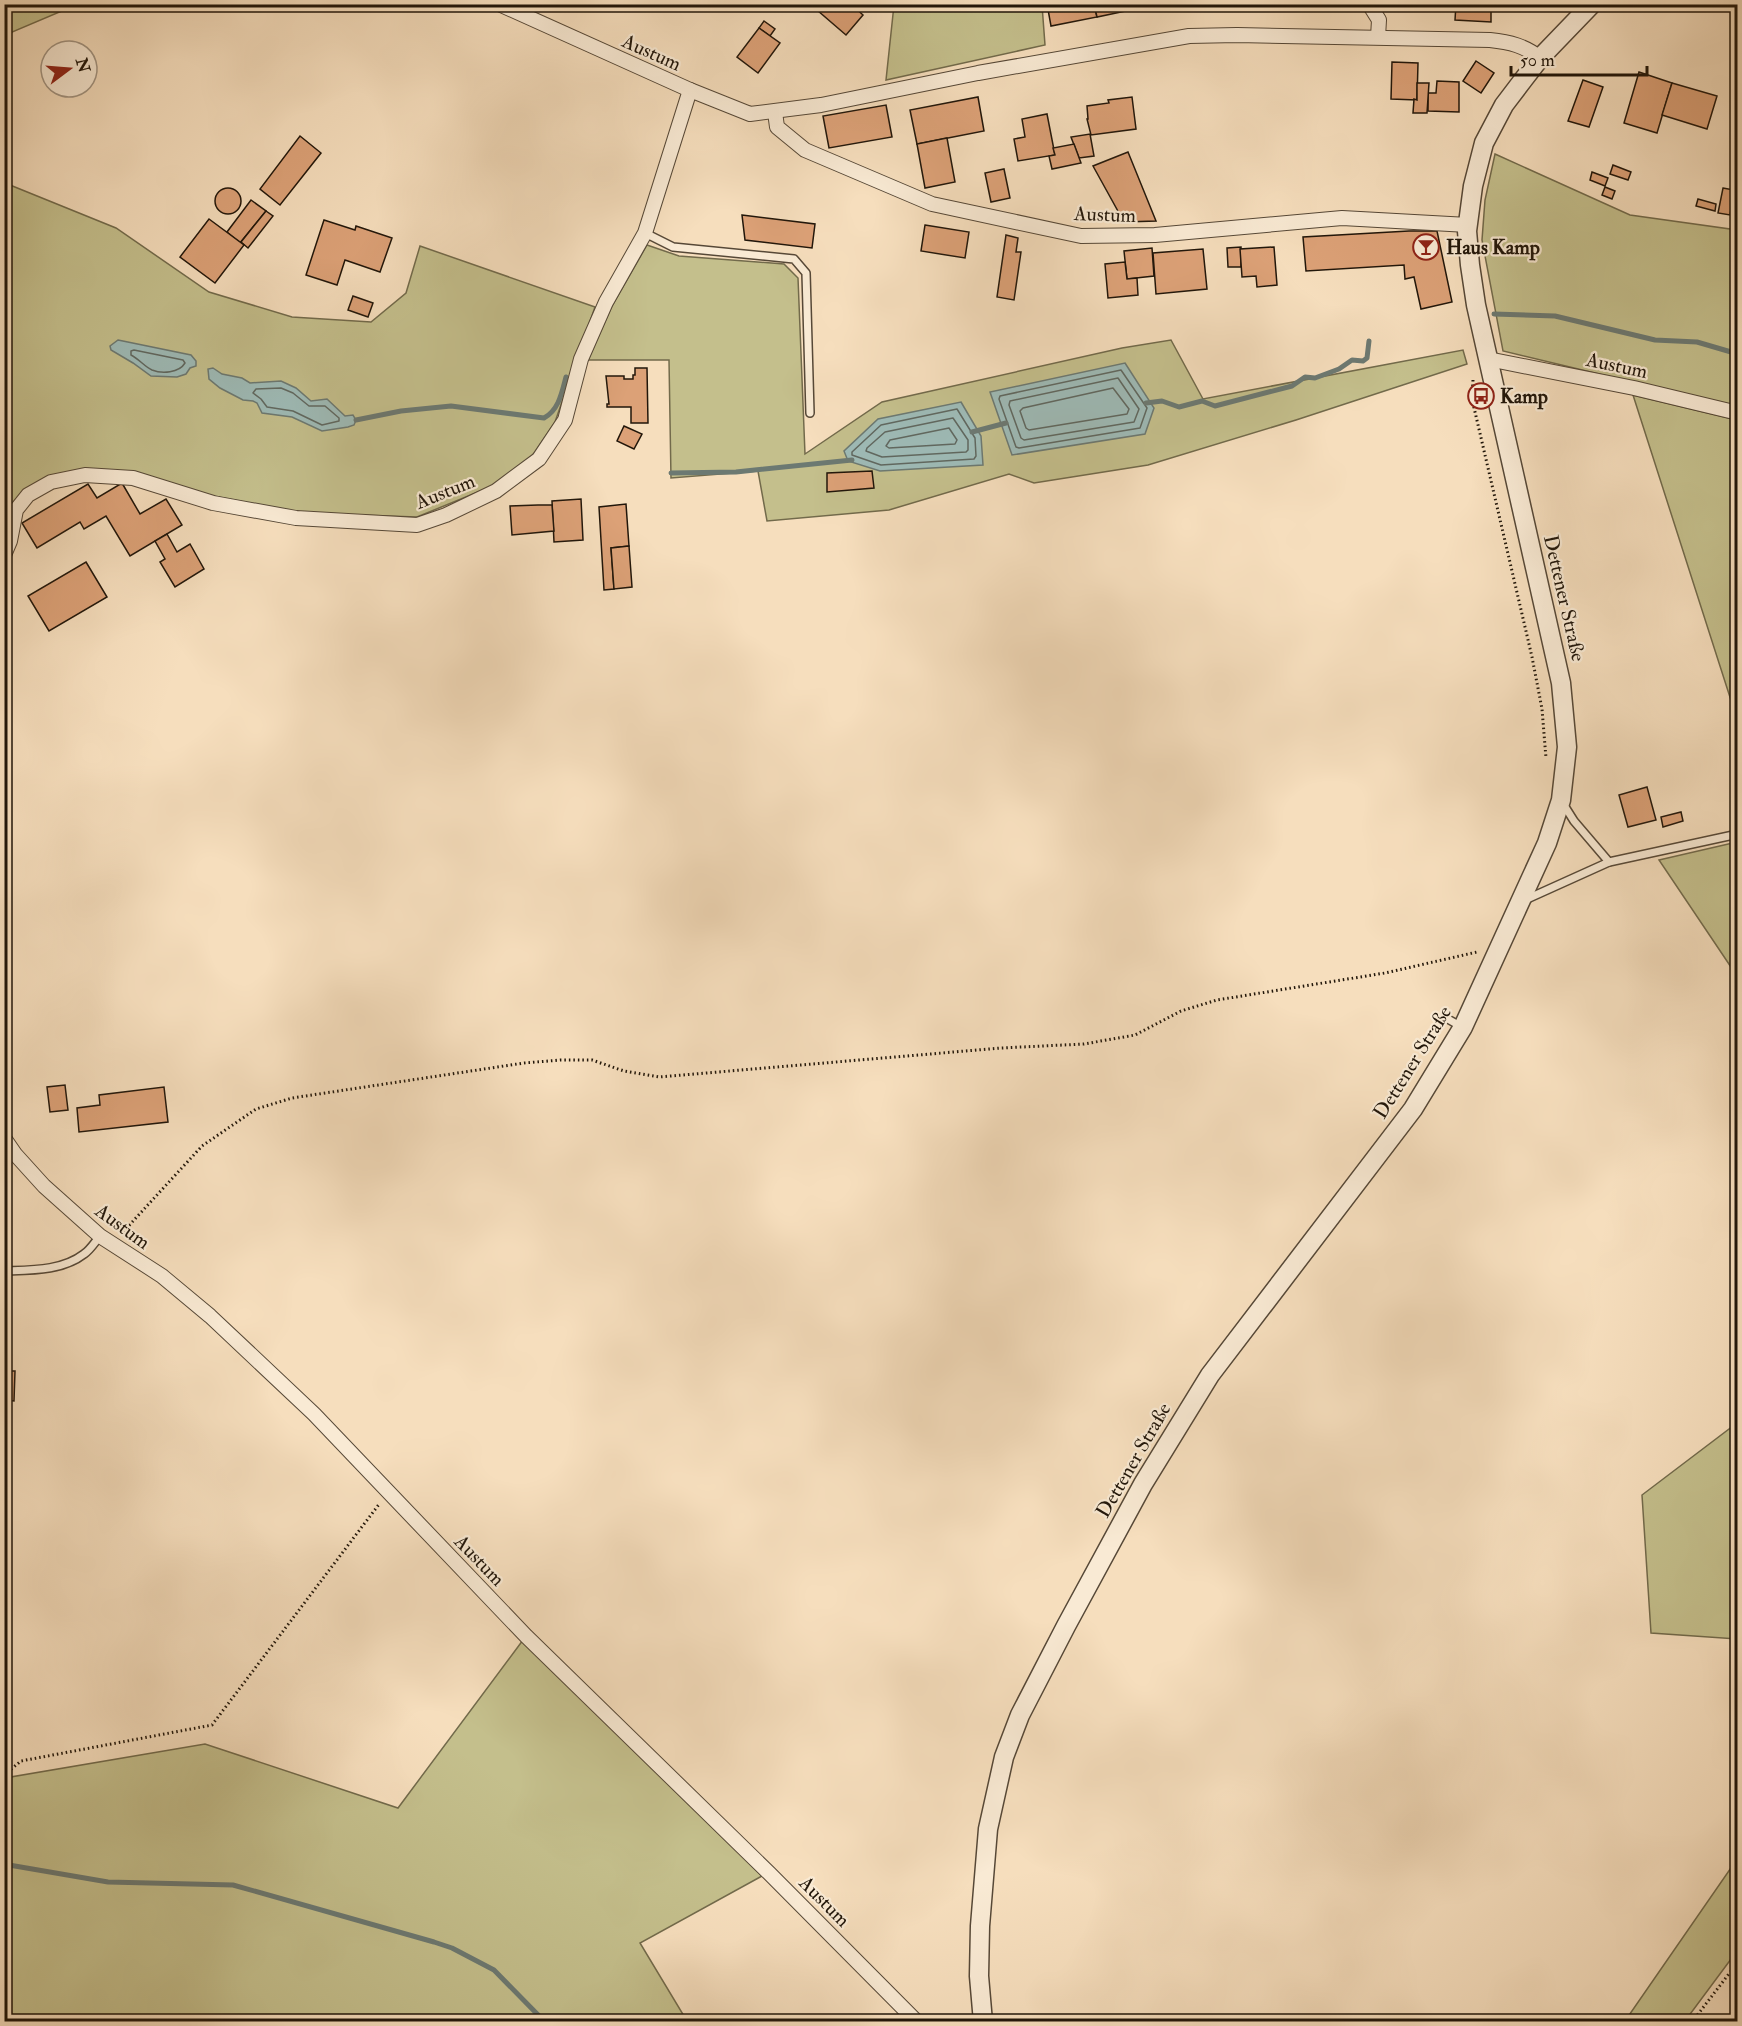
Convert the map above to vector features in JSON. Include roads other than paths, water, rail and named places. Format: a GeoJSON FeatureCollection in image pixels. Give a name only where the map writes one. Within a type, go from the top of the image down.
{"type":"FeatureCollection","features":[{"type":"Feature","properties":{"kind":"street","name":"Austum"},"geometry":{"type":"LineString","coordinates":[[499,4],[690,90],[750,114],[821,105],[978,73],[1189,36],[1237,34],[1508,42],[1529,49],[1540,58]]}},
{"type":"Feature","properties":{"kind":"street"},"geometry":{"type":"LineString","coordinates":[[1370,4],[1379,20],[1378,37]]}},
{"type":"Feature","properties":{"kind":"street","name":"Dettener Straße"},"geometry":{"type":"LineString","coordinates":[[983,2022],[979,1976],[980,1936],[988,1829],[1004,1757],[1020,1715],[1143,1484],[1203,1385],[1266,1299],[1413,1109],[1462,1027],[1522,901],[1547,843],[1561,800],[1567,747],[1561,683],[1488,359],[1470,265],[1468,225],[1473,186],[1484,143],[1504,105],[1540,58],[1592,4]]}},
{"type":"Feature","properties":{"kind":"street","name":"Austum"},"geometry":{"type":"LineString","coordinates":[[4,555],[10,541],[16,510],[28,495],[51,482],[85,475],[133,478],[213,503],[296,518],[417,525],[446,515],[496,491],[539,459],[565,420],[581,359],[606,302],[645,233],[690,90]]}},
{"type":"Feature","properties":{"kind":"street","name":"Austum"},"geometry":{"type":"LineString","coordinates":[[775,112],[777,127],[806,150],[932,204],[1081,236],[1155,235],[1342,219],[1468,225]]}},
{"type":"Feature","properties":{"kind":"street","name":"Austum"},"geometry":{"type":"LineString","coordinates":[[1488,359],[1634,388],[1737,413]]}},
{"type":"Feature","properties":{"kind":"street","name":"Austum"},"geometry":{"type":"LineString","coordinates":[[4,1138],[44,1186],[100,1236],[162,1276],[210,1316],[314,1414],[526,1636],[769,1873],[916,2022]]}},
{"type":"Feature","properties":{"kind":"lane"},"geometry":{"type":"LineString","coordinates":[[645,233],[673,247],[794,258],[806,273],[810,413]]}},
{"type":"Feature","properties":{"kind":"lane"},"geometry":{"type":"LineString","coordinates":[[1561,800],[1574,821],[1610,862]]}},
{"type":"Feature","properties":{"kind":"lane"},"geometry":{"type":"LineString","coordinates":[[1522,901],[1610,862],[1737,834]]}},
{"type":"Feature","properties":{"kind":"lane"},"geometry":{"type":"LineString","coordinates":[[1446,1018],[1462,1027]]}},
{"type":"Feature","properties":{"kind":"lane"},"geometry":{"type":"LineString","coordinates":[[4,1271],[36,1270],[60,1266],[86,1253],[100,1236]]}},
{"type":"Feature","properties":{"kind":"water"},"geometry":{"type":"Polygon","coordinates":[[[118,340],[191,355],[196,361],[196,366],[190,368],[186,374],[177,377],[151,376],[111,350],[110,346],[118,340]]]}},
{"type":"Feature","properties":{"kind":"water"},"geometry":{"type":"Polygon","coordinates":[[[1125,363],[1154,408],[1145,434],[1012,455],[990,392],[1125,363]]]}},
{"type":"Feature","properties":{"kind":"water"},"geometry":{"type":"Polygon","coordinates":[[[213,368],[222,374],[242,378],[250,383],[281,381],[296,388],[311,401],[327,399],[345,416],[353,415],[356,420],[354,425],[348,427],[322,431],[292,417],[262,413],[257,403],[243,400],[220,388],[209,379],[208,369],[213,368]]]}},
{"type":"Feature","properties":{"kind":"water"},"geometry":{"type":"Polygon","coordinates":[[[961,402],[981,436],[983,465],[880,471],[848,461],[844,451],[878,419],[961,402]]]}},
{"type":"Feature","properties":{"kind":"waterway"},"geometry":{"type":"LineString","coordinates":[[1494,314],[1555,316],[1655,340],[1697,342],[1738,354]]}},
{"type":"Feature","properties":{"kind":"waterway"},"geometry":{"type":"LineString","coordinates":[[1146,403],[1162,401],[1179,407],[1202,401],[1215,406],[1292,386],[1305,377],[1315,378],[1339,369],[1352,360],[1363,361],[1367,358],[1369,341]]}},
{"type":"Feature","properties":{"kind":"waterway"},"geometry":{"type":"LineString","coordinates":[[356,420],[401,411],[451,406],[544,418],[556,405],[566,377]]}},
{"type":"Feature","properties":{"kind":"waterway"},"geometry":{"type":"LineString","coordinates":[[972,432],[1006,423]]}},
{"type":"Feature","properties":{"kind":"waterway"},"geometry":{"type":"LineString","coordinates":[[671,473],[736,472],[852,460]]}},
{"type":"Feature","properties":{"kind":"waterway"},"geometry":{"type":"LineString","coordinates":[[9,1865],[108,1882],[233,1885],[434,1942],[452,1948],[494,1970],[545,2022]]}},
{"type":"Feature","properties":{"kind":"place","name":"Haus Kamp"},"geometry":{"type":"Point","coordinates":[1426,247]}},
{"type":"Feature","properties":{"kind":"place","name":"Kamp"},"geometry":{"type":"Point","coordinates":[1481,396]}}]}
